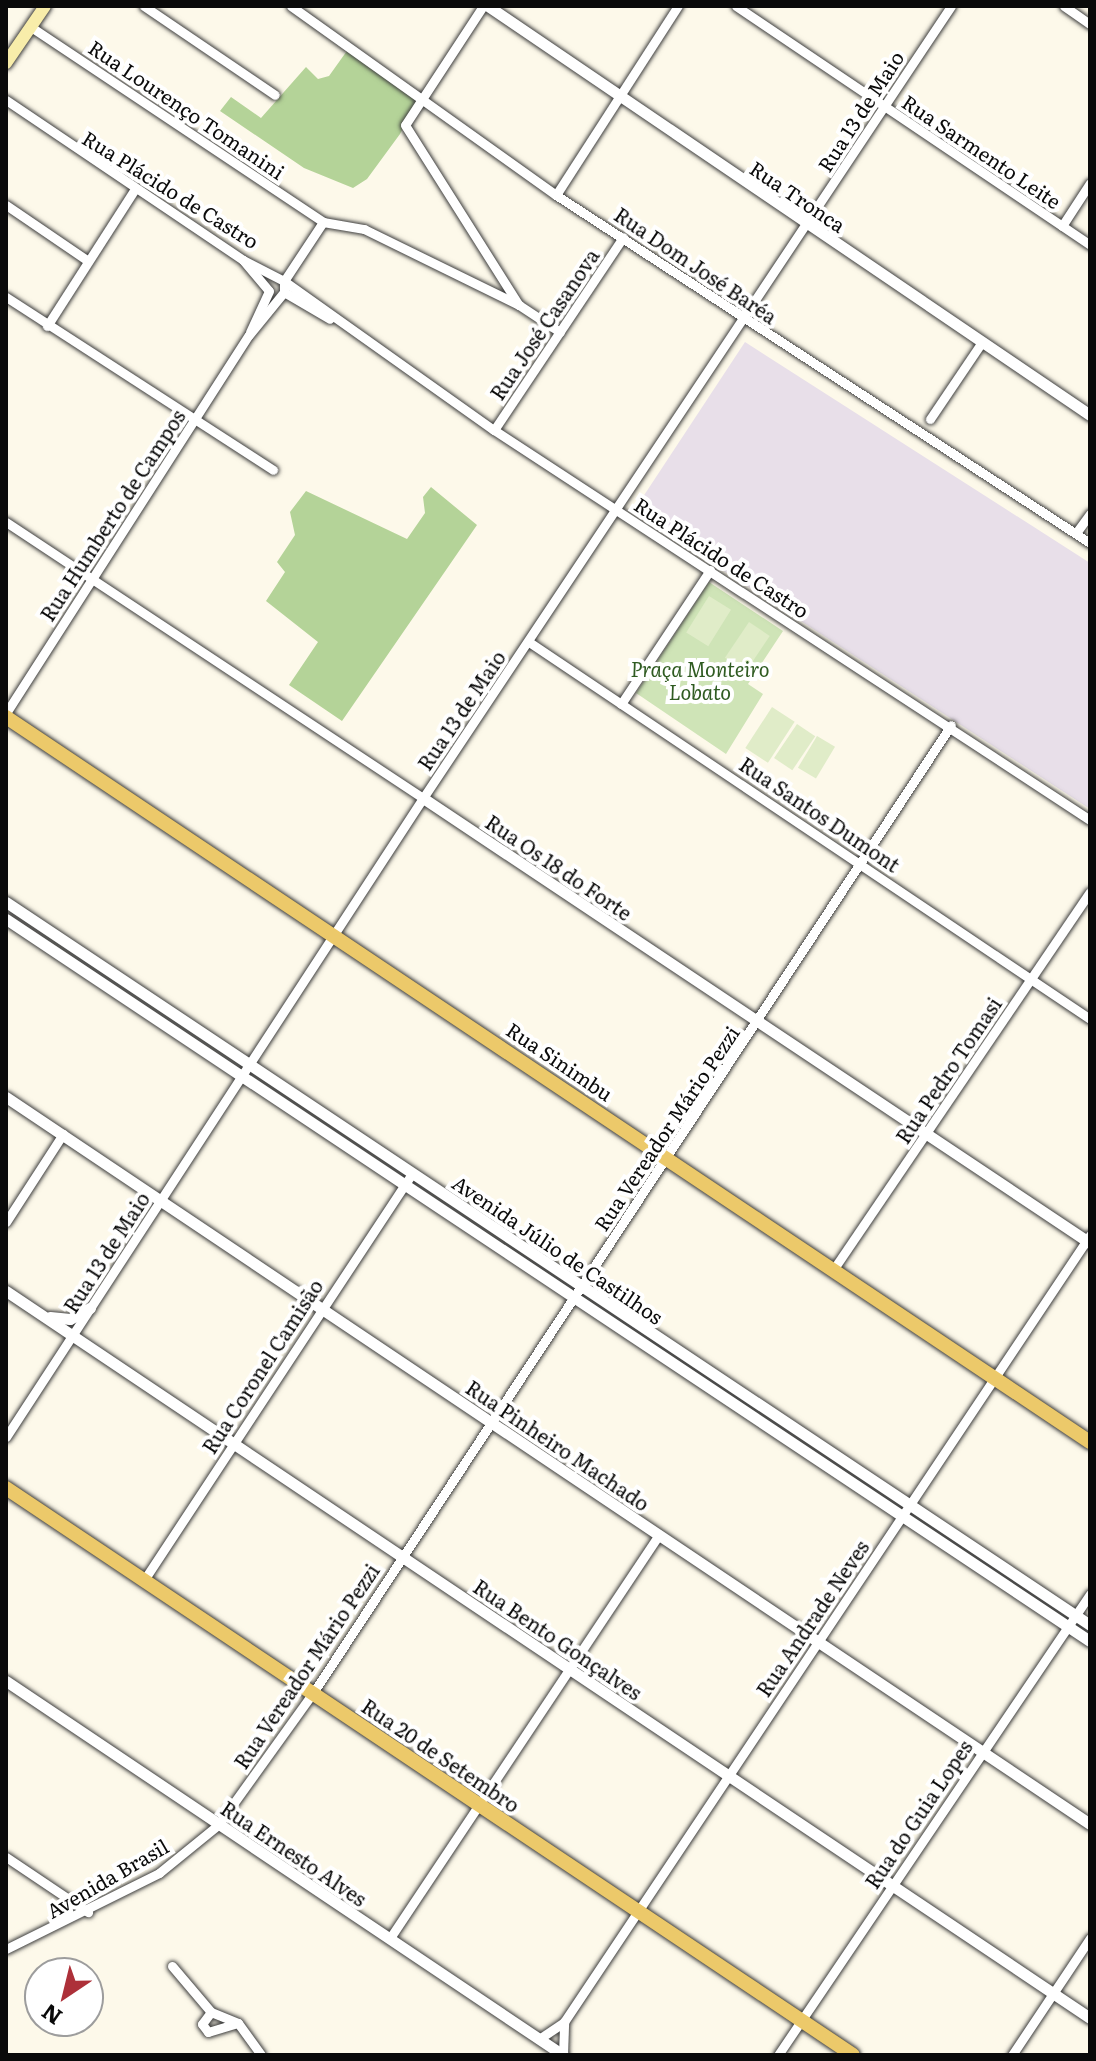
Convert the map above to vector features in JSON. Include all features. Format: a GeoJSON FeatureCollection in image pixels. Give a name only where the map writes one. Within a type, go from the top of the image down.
{"type":"FeatureCollection","features":[{"type":"Feature","properties":{"kind":"main road"},"geometry":{"type":"LineString","coordinates":[[6,63],[45,6]]}},
{"type":"Feature","properties":{"kind":"main road","name":"Rua Sinimbu"},"geometry":{"type":"LineString","coordinates":[[6,715],[835,1267],[1090,1442]]}},
{"type":"Feature","properties":{"kind":"main road","name":"Rua 20 de Setembro"},"geometry":{"type":"LineString","coordinates":[[6,1488],[853,2055]]}},
{"type":"Feature","properties":{"kind":"street"},"geometry":{"type":"LineString","coordinates":[[144,6],[275,95]]}},
{"type":"Feature","properties":{"kind":"street","name":"Rua Dom José Baréa"},"geometry":{"type":"LineString","coordinates":[[291,6],[422,96],[556,195],[1090,543]]}},
{"type":"Feature","properties":{"kind":"street"},"geometry":{"type":"LineString","coordinates":[[486,6],[406,119],[407,134],[519,305]]}},
{"type":"Feature","properties":{"kind":"street","name":"Rua Tronca"},"geometry":{"type":"LineString","coordinates":[[486,6],[1090,415]]}},
{"type":"Feature","properties":{"kind":"street"},"geometry":{"type":"LineString","coordinates":[[556,195],[678,6]]}},
{"type":"Feature","properties":{"kind":"street","name":"Rua Sarmento Leite"},"geometry":{"type":"LineString","coordinates":[[736,6],[1090,245]]}},
{"type":"Feature","properties":{"kind":"street","name":"Rua 13 de Maio"},"geometry":{"type":"LineString","coordinates":[[6,1437],[423,798],[951,6]]}},
{"type":"Feature","properties":{"kind":"street"},"geometry":{"type":"LineString","coordinates":[[1064,6],[1090,24]]}},
{"type":"Feature","properties":{"kind":"street","name":"Rua Lourenço Tomanini"},"geometry":{"type":"LineString","coordinates":[[31,27],[323,222]]}},
{"type":"Feature","properties":{"kind":"street","name":"Rua Plácido de Castro"},"geometry":{"type":"LineString","coordinates":[[6,100],[23,116],[284,286],[494,430],[951,725],[1090,820]]}},
{"type":"Feature","properties":{"kind":"street","name":"Rua Plácido de Castro"},"geometry":{"type":"LineString","coordinates":[[6,109],[23,116]]}},
{"type":"Feature","properties":{"kind":"street"},"geometry":{"type":"LineString","coordinates":[[1062,226],[1090,183]]}},
{"type":"Feature","properties":{"kind":"street"},"geometry":{"type":"LineString","coordinates":[[47,326],[135,189]]}},
{"type":"Feature","properties":{"kind":"street"},"geometry":{"type":"LineString","coordinates":[[6,205],[88,261]]}},
{"type":"Feature","properties":{"kind":"street"},"geometry":{"type":"LineString","coordinates":[[323,222],[364,229],[519,305],[560,332]]}},
{"type":"Feature","properties":{"kind":"street","name":"Rua Humberto de Campos"},"geometry":{"type":"LineString","coordinates":[[6,715],[323,222]]}},
{"type":"Feature","properties":{"kind":"street","name":"Rua José Casanova"},"geometry":{"type":"LineString","coordinates":[[494,430],[623,237]]}},
{"type":"Feature","properties":{"kind":"street","name":"Rua Humberto de Campos"},"geometry":{"type":"LineString","coordinates":[[243,260],[269,291],[249,335]]}},
{"type":"Feature","properties":{"kind":"street"},"geometry":{"type":"LineString","coordinates":[[6,297],[273,470]]}},
{"type":"Feature","properties":{"kind":"street"},"geometry":{"type":"LineString","coordinates":[[930,419],[982,342]]}},
{"type":"Feature","properties":{"kind":"street"},"geometry":{"type":"LineString","coordinates":[[1076,533],[1090,514]]}},
{"type":"Feature","properties":{"kind":"street","name":"Rua Os 18 do Forte"},"geometry":{"type":"LineString","coordinates":[[6,522],[926,1134],[1089,1239]]}},
{"type":"Feature","properties":{"kind":"street"},"geometry":{"type":"LineString","coordinates":[[621,704],[710,570]]}},
{"type":"Feature","properties":{"kind":"street","name":"Rua Santos Dumont"},"geometry":{"type":"LineString","coordinates":[[529,642],[1090,1019]]}},
{"type":"Feature","properties":{"kind":"street","name":"Rua Vereador Mário Pezzi"},"geometry":{"type":"LineString","coordinates":[[218,1825],[313,1693],[951,725]]}},
{"type":"Feature","properties":{"kind":"street","name":"Rua Pedro Tomasi"},"geometry":{"type":"LineString","coordinates":[[835,1267],[1090,892]]}},
{"type":"Feature","properties":{"kind":"street","name":"Avenida Júlio de Castilhos"},"geometry":{"type":"LineString","coordinates":[[6,902],[784,1421],[821,1446],[859,1478],[906,1509],[958,1536],[1090,1625]]}},
{"type":"Feature","properties":{"kind":"street","name":"Avenida Júlio de Castilhos"},"geometry":{"type":"LineString","coordinates":[[6,919],[814,1457],[859,1478]]}},
{"type":"Feature","properties":{"kind":"street"},"geometry":{"type":"LineString","coordinates":[[287,1104],[294,1092]]}},
{"type":"Feature","properties":{"kind":"street","name":"Rua Pinheiro Machado"},"geometry":{"type":"LineString","coordinates":[[6,1097],[1090,1824]]}},
{"type":"Feature","properties":{"kind":"street"},"geometry":{"type":"LineString","coordinates":[[325,1131],[333,1119]]}},
{"type":"Feature","properties":{"kind":"street"},"geometry":{"type":"LineString","coordinates":[[6,1222],[63,1134]]}},
{"type":"Feature","properties":{"kind":"street"},"geometry":{"type":"LineString","coordinates":[[359,1154],[367,1142]]}},
{"type":"Feature","properties":{"kind":"street","name":"Rua Coronel Camisão"},"geometry":{"type":"LineString","coordinates":[[144,1580],[412,1173]]}},
{"type":"Feature","properties":{"kind":"street"},"geometry":{"type":"LineString","coordinates":[[451,1216],[459,1204]]}},
{"type":"Feature","properties":{"kind":"street"},"geometry":{"type":"LineString","coordinates":[[487,1241],[495,1229]]}},
{"type":"Feature","properties":{"kind":"street","name":"Rua Andrade Neves"},"geometry":{"type":"LineString","coordinates":[[539,2039],[564,2022],[993,1375],[1089,1239]]}},
{"type":"Feature","properties":{"kind":"street"},"geometry":{"type":"LineString","coordinates":[[525,1266],[533,1255]]}},
{"type":"Feature","properties":{"kind":"street","name":"Rua Bento Gonçalves"},"geometry":{"type":"LineString","coordinates":[[6,1291],[1090,2018]]}},
{"type":"Feature","properties":{"kind":"street"},"geometry":{"type":"LineString","coordinates":[[42,1315],[70,1319],[90,1308]]}},
{"type":"Feature","properties":{"kind":"street"},"geometry":{"type":"LineString","coordinates":[[623,1331],[630,1320]]}},
{"type":"Feature","properties":{"kind":"street"},"geometry":{"type":"LineString","coordinates":[[663,1358],[670,1346]]}},
{"type":"Feature","properties":{"kind":"street"},"geometry":{"type":"LineString","coordinates":[[702,1383],[709,1372]]}},
{"type":"Feature","properties":{"kind":"street"},"geometry":{"type":"LineString","coordinates":[[742,1409],[749,1398]]}},
{"type":"Feature","properties":{"kind":"street"},"geometry":{"type":"LineString","coordinates":[[776,1432],[784,1421]]}},
{"type":"Feature","properties":{"kind":"street"},"geometry":{"type":"LineString","coordinates":[[814,1457],[821,1446]]}},
{"type":"Feature","properties":{"kind":"street","name":"Avenida Júlio de Castilhos"},"geometry":{"type":"LineString","coordinates":[[906,1509],[950,1547],[1090,1641]]}},
{"type":"Feature","properties":{"kind":"street"},"geometry":{"type":"LineString","coordinates":[[390,1938],[659,1534]]}},
{"type":"Feature","properties":{"kind":"street"},"geometry":{"type":"LineString","coordinates":[[950,1547],[958,1536]]}},
{"type":"Feature","properties":{"kind":"street"},"geometry":{"type":"LineString","coordinates":[[985,1570],[993,1560]]}},
{"type":"Feature","properties":{"kind":"street"},"geometry":{"type":"LineString","coordinates":[[1023,1596],[1030,1585]]}},
{"type":"Feature","properties":{"kind":"street","name":"Rua do Guia Lopes"},"geometry":{"type":"LineString","coordinates":[[778,2055],[1090,1594]]}},
{"type":"Feature","properties":{"kind":"street","name":"Rua Ernesto Alves"},"geometry":{"type":"LineString","coordinates":[[6,1681],[563,2055]]}},
{"type":"Feature","properties":{"kind":"street","name":"Avenida Brasil"},"geometry":{"type":"LineString","coordinates":[[6,1949],[88,1912],[159,1873],[218,1825]]}},
{"type":"Feature","properties":{"kind":"street"},"geometry":{"type":"LineString","coordinates":[[6,1857],[88,1912]]}},
{"type":"Feature","properties":{"kind":"street"},"geometry":{"type":"LineString","coordinates":[[1012,2055],[1090,1938]]}},
{"type":"Feature","properties":{"kind":"street"},"geometry":{"type":"LineString","coordinates":[[172,1966],[211,2012],[238,2023],[261,2055]]}},
{"type":"Feature","properties":{"kind":"street"},"geometry":{"type":"LineString","coordinates":[[211,2012],[202,2024],[208,2032],[238,2023]]}},
{"type":"Feature","properties":{"kind":"street"},"geometry":{"type":"LineString","coordinates":[[563,2055],[564,2022]]}},
{"type":"Feature","properties":{"kind":"shaded area"},"geometry":{"type":"Polygon","coordinates":[[[745,342],[1090,563],[1090,809],[633,512],[745,342]]]}},
{"type":"Feature","properties":{"kind":"green space"},"geometry":{"type":"Polygon","coordinates":[[[349,48],[419,97],[400,134],[367,179],[353,188],[304,168],[220,111],[231,97],[261,118],[306,67],[318,79],[329,76],[349,48]]]}},
{"type":"Feature","properties":{"kind":"green space"},"geometry":{"type":"Polygon","coordinates":[[[431,487],[477,525],[342,721],[289,685],[318,642],[266,601],[285,572],[277,562],[295,535],[290,512],[306,491],[407,539],[425,513],[423,497],[431,487]]]}},
{"type":"Feature","properties":{"kind":"green space","name":"Praça Monteiro Lobato"},"geometry":{"type":"Polygon","coordinates":[[[709,582],[783,631],[748,684],[763,694],[726,754],[636,693],[709,582]]]}},
{"type":"Feature","properties":{"kind":"green space"},"geometry":{"type":"Polygon","coordinates":[[[709,596],[731,610],[708,646],[686,632],[709,596]]]}},
{"type":"Feature","properties":{"kind":"green space"},"geometry":{"type":"Polygon","coordinates":[[[749,622],[770,636],[746,672],[725,658],[749,622]]]}},
{"type":"Feature","properties":{"kind":"green space"},"geometry":{"type":"Polygon","coordinates":[[[772,707],[795,722],[768,763],[745,748],[772,707]]]}},
{"type":"Feature","properties":{"kind":"green space"},"geometry":{"type":"Polygon","coordinates":[[[797,724],[815,736],[792,770],[774,758],[797,724]]]}},
{"type":"Feature","properties":{"kind":"green space"},"geometry":{"type":"Polygon","coordinates":[[[817,736],[835,747],[816,779],[798,768],[817,736]]]}}]}
